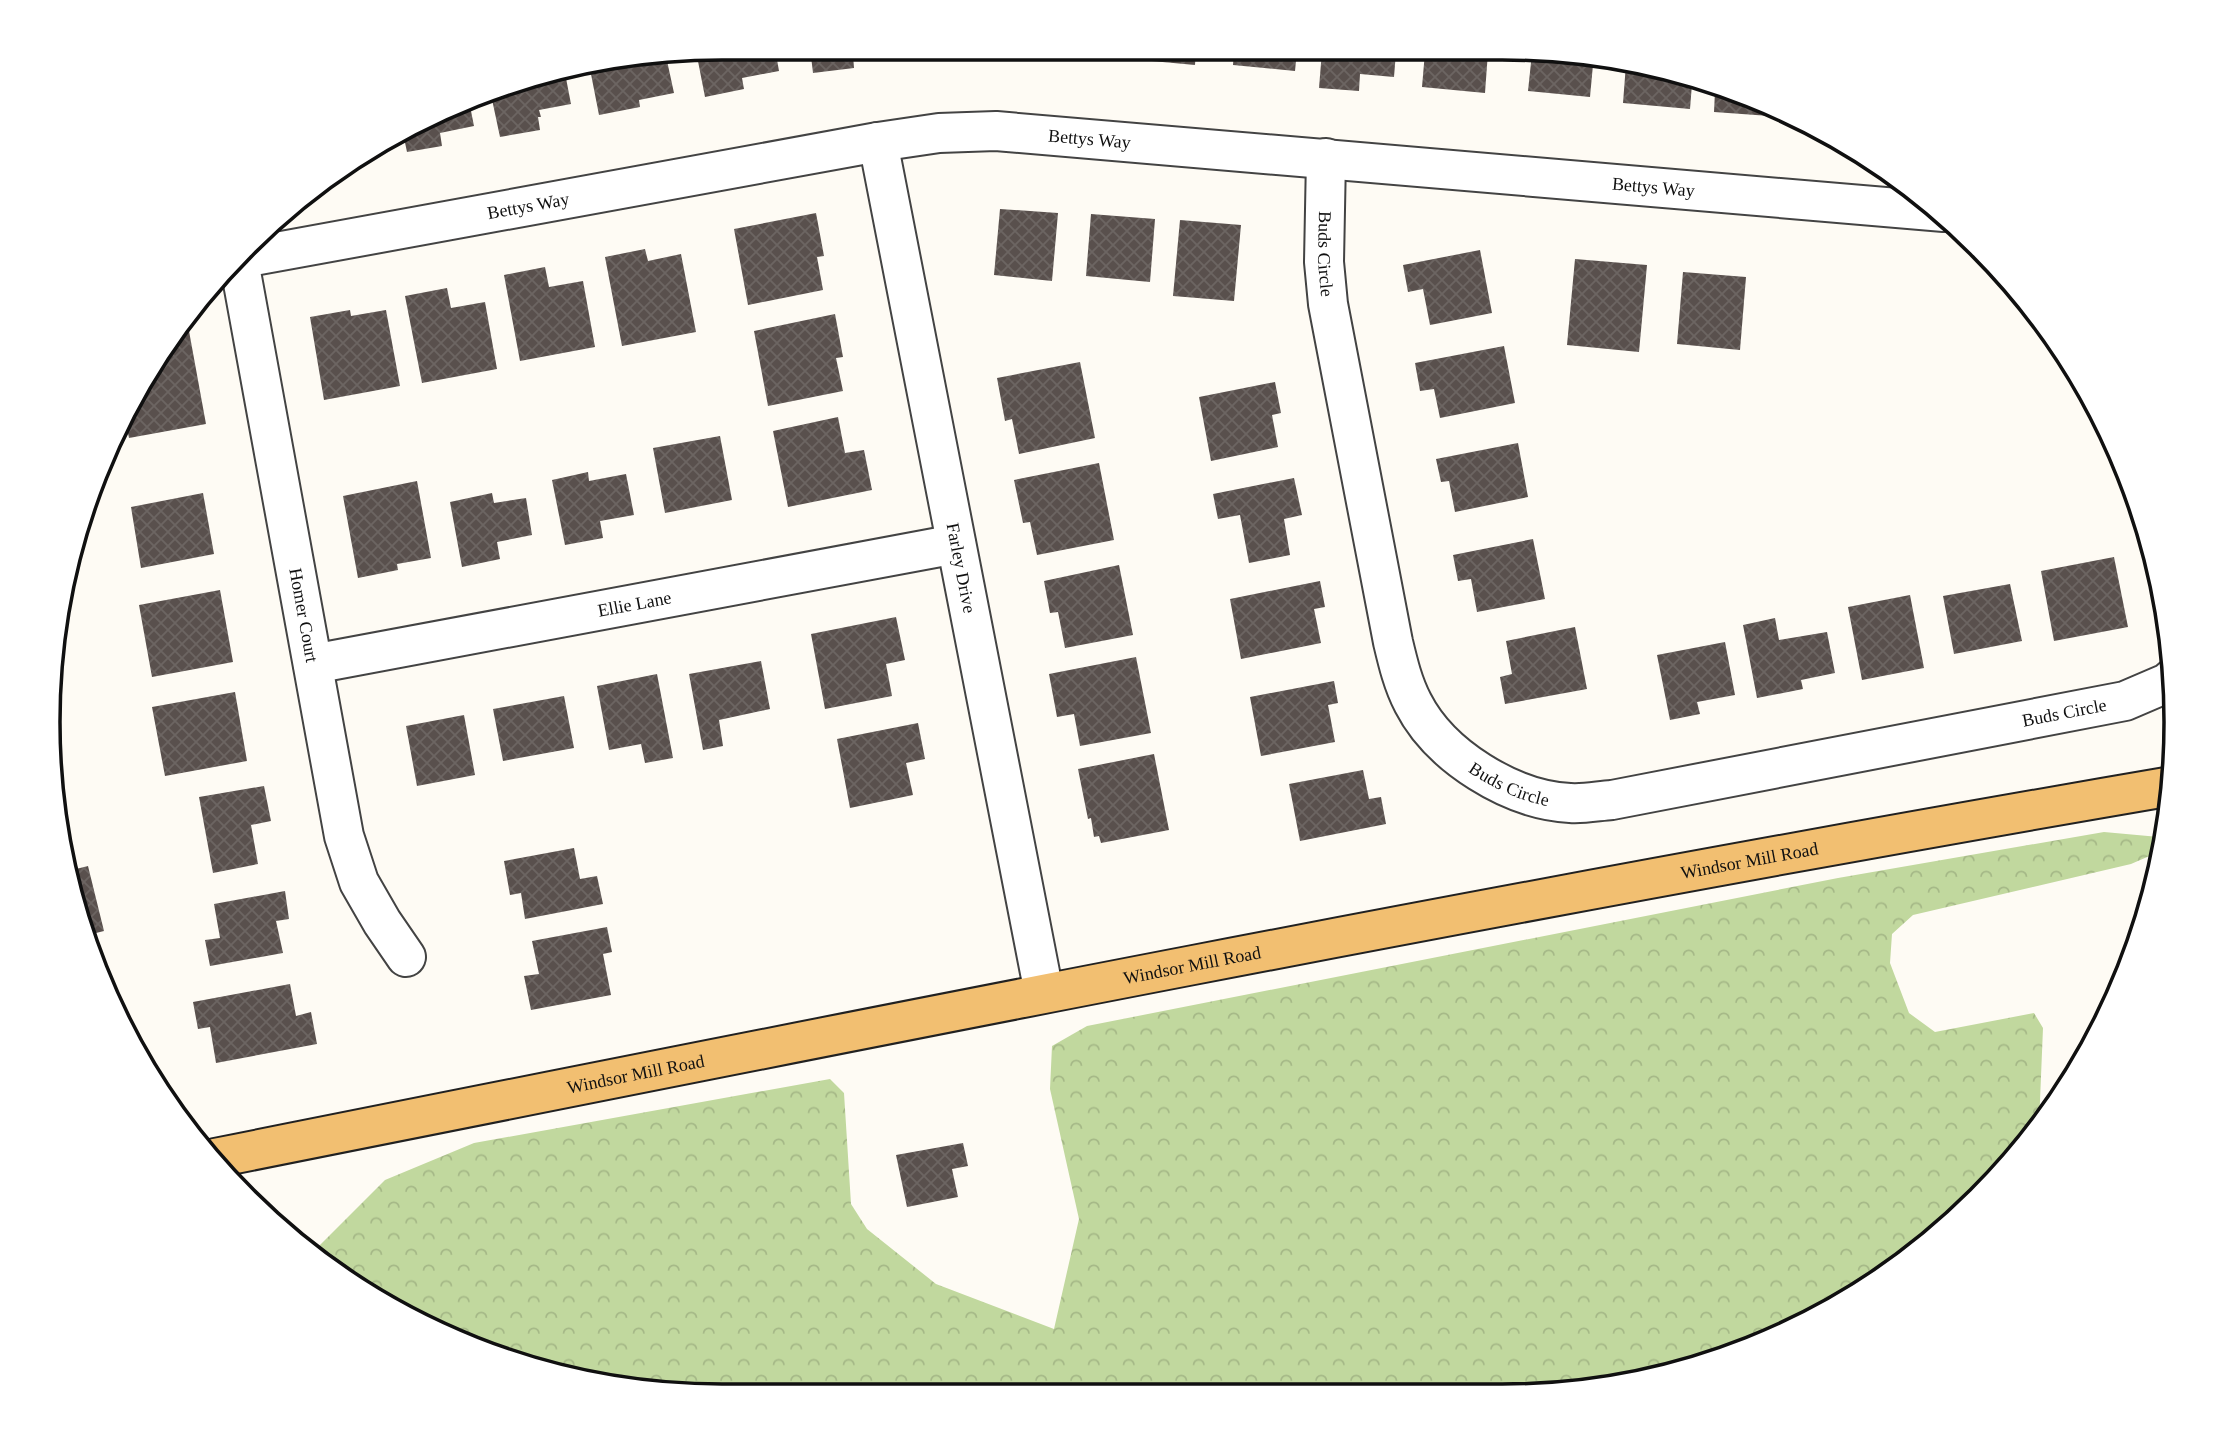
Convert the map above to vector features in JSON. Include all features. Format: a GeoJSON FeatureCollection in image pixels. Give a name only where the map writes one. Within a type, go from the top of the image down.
{"type":"FeatureCollection","features":[{"type":"Feature","properties":{"kind":"main road","name":"Windsor Mill Road"},"geometry":{"type":"LineString","coordinates":[[223,1156],[1044,993],[2161,788]]}},
{"type":"Feature","properties":{"kind":"street","name":"Bettys Way"},"geometry":{"type":"LineString","coordinates":[[248,259],[878,142],[939,133],[996,131],[1923,210]]}},
{"type":"Feature","properties":{"kind":"street","name":"Farley Drive"},"geometry":{"type":"LineString","coordinates":[[878,142],[1044,993]]}},
{"type":"Feature","properties":{"kind":"street","name":"Buds Circle"},"geometry":{"type":"LineString","coordinates":[[1326,159],[1324,262],[1328,304],[1402,676],[1414,705],[1437,737],[1465,761],[1503,786],[1531,797],[1570,803],[1612,800],[2125,701],[2163,685]]}},
{"type":"Feature","properties":{"kind":"street","name":"Homer Court"},"geometry":{"type":"LineString","coordinates":[[242,265],[344,836],[359,882],[406,957]]}},
{"type":"Feature","properties":{"kind":"street","name":"Ellie Lane"},"geometry":{"type":"LineString","coordinates":[[313,664],[956,544]]}},
{"type":"Feature","properties":{"kind":"green space"},"geometry":{"type":"Polygon","coordinates":[[[2104,832],[2154,837],[2151,855],[2131,864],[1913,915],[1892,934],[1890,963],[1909,1013],[1935,1032],[2034,1013],[2043,1028],[2040,1108],[1971,1190],[1906,1247],[1870,1272],[1834,1295],[1756,1333],[1674,1361],[1589,1378],[1503,1384],[678,1382],[592,1371],[550,1361],[468,1333],[390,1295],[318,1247],[385,1180],[474,1143],[830,1079],[844,1093],[851,1204],[867,1229],[936,1284],[1054,1329],[1079,1219],[1050,1089],[1052,1046],[1087,1026],[1838,878],[2104,832]]]}},
{"type":"Feature","properties":{"kind":"building"},"geometry":{"type":"Polygon","coordinates":[[[777,60],[779,71],[742,78],[744,89],[705,97],[698,61],[777,60]]]}},
{"type":"Feature","properties":{"kind":"building"},"geometry":{"type":"Polygon","coordinates":[[[811,60],[853,60],[854,68],[813,73],[811,60]]]}},
{"type":"Feature","properties":{"kind":"building"},"geometry":{"type":"Polygon","coordinates":[[[1141,60],[1195,60],[1195,65],[1141,60]]]}},
{"type":"Feature","properties":{"kind":"building"},"geometry":{"type":"Polygon","coordinates":[[[1233,60],[1296,60],[1295,71],[1233,65],[1233,60]]]}},
{"type":"Feature","properties":{"kind":"building"},"geometry":{"type":"Polygon","coordinates":[[[1321,60],[1395,60],[1394,77],[1360,74],[1359,91],[1319,88],[1321,60]]]}},
{"type":"Feature","properties":{"kind":"building"},"geometry":{"type":"Polygon","coordinates":[[[1424,60],[1487,60],[1485,93],[1422,87],[1424,60]]]}},
{"type":"Feature","properties":{"kind":"building"},"geometry":{"type":"Polygon","coordinates":[[[1531,61],[1593,66],[1590,97],[1528,91],[1531,61]]]}},
{"type":"Feature","properties":{"kind":"building"},"geometry":{"type":"Polygon","coordinates":[[[667,62],[674,93],[639,100],[640,107],[599,115],[591,72],[667,62]]]}},
{"type":"Feature","properties":{"kind":"building"},"geometry":{"type":"Polygon","coordinates":[[[1625,71],[1692,88],[1690,109],[1623,103],[1625,71]]]}},
{"type":"Feature","properties":{"kind":"building"},"geometry":{"type":"Polygon","coordinates":[[[566,78],[571,104],[539,110],[540,130],[500,137],[492,101],[566,78]]]}},
{"type":"Feature","properties":{"kind":"building"},"geometry":{"type":"Polygon","coordinates":[[[1715,95],[1769,116],[1714,112],[1715,95]]]}},
{"type":"Feature","properties":{"kind":"building"},"geometry":{"type":"Polygon","coordinates":[[[471,109],[474,126],[440,133],[442,146],[407,152],[405,141],[471,109]]]}},
{"type":"Feature","properties":{"kind":"building"},"geometry":{"type":"Polygon","coordinates":[[[1000,209],[1058,213],[1052,281],[994,275],[1000,209]]]}},
{"type":"Feature","properties":{"kind":"building"},"geometry":{"type":"Polygon","coordinates":[[[816,213],[824,256],[817,257],[823,290],[748,305],[734,229],[816,213]]]}},
{"type":"Feature","properties":{"kind":"building"},"geometry":{"type":"Polygon","coordinates":[[[1091,214],[1155,219],[1150,282],[1086,276],[1091,214]]]}},
{"type":"Feature","properties":{"kind":"building"},"geometry":{"type":"Polygon","coordinates":[[[1180,220],[1241,225],[1234,301],[1173,296],[1180,220]]]}},
{"type":"Feature","properties":{"kind":"building"},"geometry":{"type":"Polygon","coordinates":[[[645,249],[648,261],[681,254],[696,332],[622,346],[605,257],[645,249]]]}},
{"type":"Feature","properties":{"kind":"building"},"geometry":{"type":"Polygon","coordinates":[[[1480,250],[1492,313],[1430,325],[1423,289],[1408,292],[1403,265],[1480,250]]]}},
{"type":"Feature","properties":{"kind":"building"},"geometry":{"type":"Polygon","coordinates":[[[1575,259],[1647,265],[1639,352],[1567,345],[1575,259]]]}},
{"type":"Feature","properties":{"kind":"building"},"geometry":{"type":"Polygon","coordinates":[[[545,267],[549,287],[583,281],[595,347],[520,361],[504,275],[545,267]]]}},
{"type":"Feature","properties":{"kind":"building"},"geometry":{"type":"Polygon","coordinates":[[[1683,272],[1746,277],[1740,350],[1677,344],[1683,272]]]}},
{"type":"Feature","properties":{"kind":"building"},"geometry":{"type":"Polygon","coordinates":[[[447,288],[451,308],[485,302],[497,369],[422,383],[405,296],[447,288]]]}},
{"type":"Feature","properties":{"kind":"building"},"geometry":{"type":"Polygon","coordinates":[[[350,310],[351,316],[386,310],[400,386],[324,400],[310,317],[350,310]]]}},
{"type":"Feature","properties":{"kind":"building"},"geometry":{"type":"Polygon","coordinates":[[[835,314],[843,357],[836,358],[843,391],[768,406],[754,331],[835,314]]]}},
{"type":"Feature","properties":{"kind":"building"},"geometry":{"type":"Polygon","coordinates":[[[189,331],[206,424],[129,438],[127,430],[148,390],[189,331]]]}},
{"type":"Feature","properties":{"kind":"building"},"geometry":{"type":"Polygon","coordinates":[[[1504,346],[1515,403],[1440,418],[1434,389],[1420,391],[1415,363],[1504,346]]]}},
{"type":"Feature","properties":{"kind":"building"},"geometry":{"type":"Polygon","coordinates":[[[1080,362],[1095,438],[1019,454],[1012,419],[1005,421],[997,378],[1080,362]]]}},
{"type":"Feature","properties":{"kind":"building"},"geometry":{"type":"Polygon","coordinates":[[[1275,382],[1281,413],[1272,415],[1278,447],[1211,461],[1199,397],[1275,382]]]}},
{"type":"Feature","properties":{"kind":"building"},"geometry":{"type":"Polygon","coordinates":[[[838,417],[845,453],[864,450],[872,490],[788,507],[773,431],[838,417]]]}},
{"type":"Feature","properties":{"kind":"building"},"geometry":{"type":"Polygon","coordinates":[[[720,436],[732,500],[665,513],[653,448],[720,436]]]}},
{"type":"Feature","properties":{"kind":"building"},"geometry":{"type":"Polygon","coordinates":[[[1518,443],[1528,497],[1455,512],[1449,481],[1441,482],[1436,459],[1518,443]]]}},
{"type":"Feature","properties":{"kind":"building"},"geometry":{"type":"Polygon","coordinates":[[[1099,463],[1114,540],[1037,555],[1030,522],[1023,523],[1014,480],[1099,463]]]}},
{"type":"Feature","properties":{"kind":"building"},"geometry":{"type":"Polygon","coordinates":[[[588,472],[589,481],[626,474],[634,515],[600,521],[603,538],[565,545],[552,480],[588,472]]]}},
{"type":"Feature","properties":{"kind":"building"},"geometry":{"type":"Polygon","coordinates":[[[1294,478],[1302,515],[1284,519],[1290,555],[1249,563],[1240,515],[1218,519],[1213,494],[1294,478]]]}},
{"type":"Feature","properties":{"kind":"building"},"geometry":{"type":"Polygon","coordinates":[[[417,481],[431,558],[397,564],[398,570],[358,578],[343,496],[417,481]]]}},
{"type":"Feature","properties":{"kind":"building"},"geometry":{"type":"Polygon","coordinates":[[[203,493],[214,554],[141,568],[131,507],[203,493]]]}},
{"type":"Feature","properties":{"kind":"building"},"geometry":{"type":"Polygon","coordinates":[[[492,493],[494,503],[526,498],[532,535],[497,542],[500,559],[462,567],[450,502],[492,493]]]}},
{"type":"Feature","properties":{"kind":"building"},"geometry":{"type":"Polygon","coordinates":[[[1533,539],[1545,599],[1477,612],[1471,579],[1458,581],[1453,555],[1533,539]]]}},
{"type":"Feature","properties":{"kind":"building"},"geometry":{"type":"Polygon","coordinates":[[[2114,557],[2128,627],[2054,641],[2041,571],[2114,557]]]}},
{"type":"Feature","properties":{"kind":"building"},"geometry":{"type":"Polygon","coordinates":[[[1119,565],[1133,635],[1065,648],[1058,612],[1050,613],[1044,581],[1119,565]]]}},
{"type":"Feature","properties":{"kind":"building"},"geometry":{"type":"Polygon","coordinates":[[[1320,581],[1325,607],[1314,609],[1321,643],[1241,659],[1230,599],[1320,581]]]}},
{"type":"Feature","properties":{"kind":"building"},"geometry":{"type":"Polygon","coordinates":[[[2010,584],[2022,641],[1954,654],[1943,596],[2010,584]]]}},
{"type":"Feature","properties":{"kind":"building"},"geometry":{"type":"Polygon","coordinates":[[[220,590],[233,662],[152,677],[139,605],[220,590]]]}},
{"type":"Feature","properties":{"kind":"building"},"geometry":{"type":"Polygon","coordinates":[[[1910,595],[1924,668],[1862,680],[1848,607],[1910,595]]]}},
{"type":"Feature","properties":{"kind":"building"},"geometry":{"type":"Polygon","coordinates":[[[896,617],[905,660],[886,664],[892,696],[825,709],[811,634],[896,617]]]}},
{"type":"Feature","properties":{"kind":"building"},"geometry":{"type":"Polygon","coordinates":[[[1775,618],[1779,640],[1827,632],[1835,673],[1801,680],[1803,689],[1757,698],[1743,625],[1775,618]]]}},
{"type":"Feature","properties":{"kind":"building"},"geometry":{"type":"Polygon","coordinates":[[[1575,627],[1587,689],[1505,704],[1500,677],[1512,674],[1506,641],[1575,627]]]}},
{"type":"Feature","properties":{"kind":"building"},"geometry":{"type":"Polygon","coordinates":[[[1725,642],[1735,695],[1697,702],[1700,714],[1670,720],[1657,655],[1725,642]]]}},
{"type":"Feature","properties":{"kind":"building"},"geometry":{"type":"Polygon","coordinates":[[[1136,657],[1151,733],[1080,746],[1074,714],[1057,717],[1049,674],[1136,657]]]}},
{"type":"Feature","properties":{"kind":"building"},"geometry":{"type":"Polygon","coordinates":[[[761,661],[770,709],[719,720],[723,746],[703,750],[689,674],[761,661]]]}},
{"type":"Feature","properties":{"kind":"building"},"geometry":{"type":"Polygon","coordinates":[[[657,674],[673,758],[645,763],[641,744],[609,750],[597,686],[657,674]]]}},
{"type":"Feature","properties":{"kind":"building"},"geometry":{"type":"Polygon","coordinates":[[[1334,681],[1338,703],[1328,705],[1335,742],[1261,756],[1250,697],[1334,681]]]}},
{"type":"Feature","properties":{"kind":"building"},"geometry":{"type":"Polygon","coordinates":[[[235,692],[247,761],[165,776],[152,707],[235,692]]]}},
{"type":"Feature","properties":{"kind":"building"},"geometry":{"type":"Polygon","coordinates":[[[564,696],[574,748],[503,761],[493,709],[564,696]]]}},
{"type":"Feature","properties":{"kind":"building"},"geometry":{"type":"Polygon","coordinates":[[[464,715],[475,775],[417,786],[406,726],[464,715]]]}},
{"type":"Feature","properties":{"kind":"building"},"geometry":{"type":"Polygon","coordinates":[[[918,723],[925,759],[906,763],[913,795],[850,808],[837,739],[918,723]]]}},
{"type":"Feature","properties":{"kind":"building"},"geometry":{"type":"Polygon","coordinates":[[[1154,754],[1169,830],[1101,843],[1099,836],[1094,837],[1091,818],[1088,819],[1078,769],[1154,754]]]}},
{"type":"Feature","properties":{"kind":"building"},"geometry":{"type":"Polygon","coordinates":[[[1363,770],[1369,799],[1381,797],[1386,824],[1300,841],[1289,784],[1363,770]]]}},
{"type":"Feature","properties":{"kind":"building"},"geometry":{"type":"Polygon","coordinates":[[[264,786],[271,821],[251,825],[258,864],[213,873],[199,797],[264,786]]]}},
{"type":"Feature","properties":{"kind":"building"},"geometry":{"type":"Polygon","coordinates":[[[574,848],[580,879],[597,876],[603,904],[525,919],[521,893],[510,895],[504,861],[574,848]]]}},
{"type":"Feature","properties":{"kind":"building"},"geometry":{"type":"Polygon","coordinates":[[[88,866],[104,931],[95,933],[76,869],[88,866]]]}},
{"type":"Feature","properties":{"kind":"building"},"geometry":{"type":"Polygon","coordinates":[[[285,891],[289,919],[276,921],[283,953],[210,966],[205,940],[220,938],[214,904],[285,891]]]}},
{"type":"Feature","properties":{"kind":"building"},"geometry":{"type":"Polygon","coordinates":[[[607,927],[612,952],[603,954],[611,995],[531,1010],[524,976],[539,974],[532,941],[607,927]]]}},
{"type":"Feature","properties":{"kind":"building"},"geometry":{"type":"Polygon","coordinates":[[[290,984],[296,1016],[311,1012],[317,1044],[216,1063],[210,1027],[198,1029],[193,1002],[290,984]]]}},
{"type":"Feature","properties":{"kind":"building"},"geometry":{"type":"Polygon","coordinates":[[[963,1143],[968,1166],[952,1169],[958,1197],[907,1207],[896,1155],[963,1143]]]}}]}
